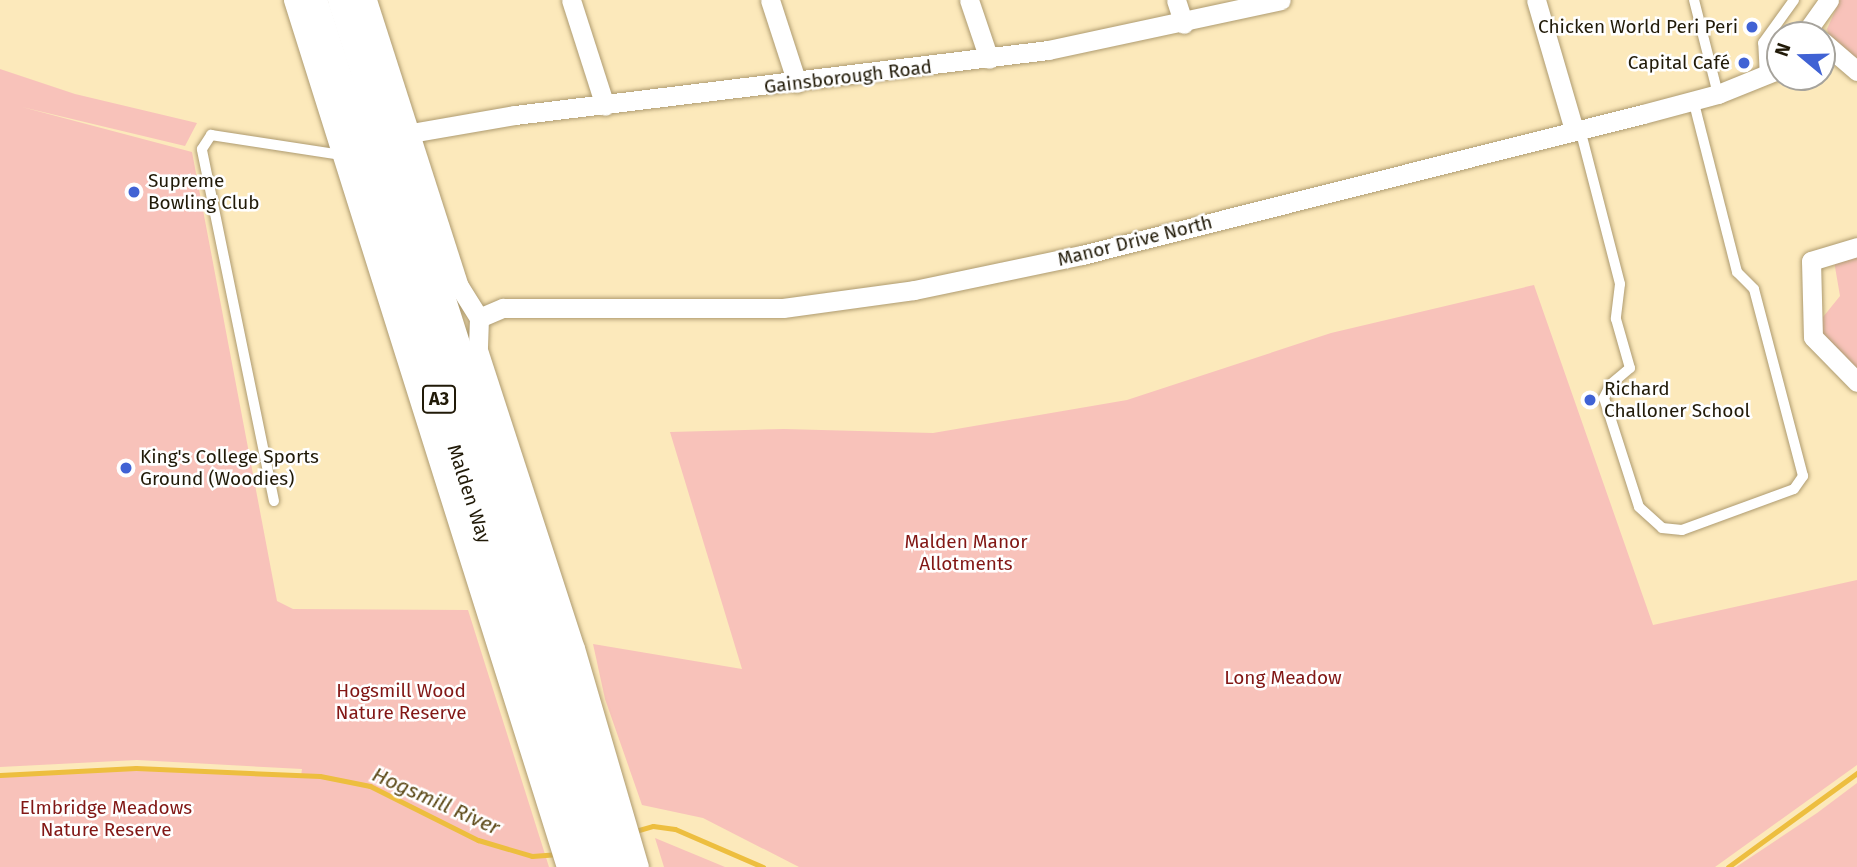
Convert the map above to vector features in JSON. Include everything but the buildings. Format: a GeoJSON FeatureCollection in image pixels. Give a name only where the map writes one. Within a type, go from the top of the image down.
{"type":"FeatureCollection","features":[{"type":"Feature","properties":{"kind":"highway","name":"Malden Way"},"geometry":{"type":"LineString","coordinates":[[311,0],[580,795],[633,865]]}},
{"type":"Feature","properties":{"kind":"highway","name":"Malden Way"},"geometry":{"type":"LineString","coordinates":[[344,0],[580,795],[590,867]]}},
{"type":"Feature","properties":{"kind":"street","name":"Malden Way"},"geometry":{"type":"LineString","coordinates":[[293,0],[341,155],[580,795]]}},
{"type":"Feature","properties":{"kind":"street"},"geometry":{"type":"LineString","coordinates":[[367,0],[459,286],[479,318]]}},
{"type":"Feature","properties":{"kind":"street"},"geometry":{"type":"LineString","coordinates":[[571,0],[605,106]]}},
{"type":"Feature","properties":{"kind":"street"},"geometry":{"type":"LineString","coordinates":[[770,0],[797,83]]}},
{"type":"Feature","properties":{"kind":"street"},"geometry":{"type":"LineString","coordinates":[[970,0],[989,59]]}},
{"type":"Feature","properties":{"kind":"street"},"geometry":{"type":"LineString","coordinates":[[1176,0],[1184,24]]}},
{"type":"Feature","properties":{"kind":"street","name":"Gainsborough Road"},"geometry":{"type":"LineString","coordinates":[[411,134],[515,115],[989,59],[1184,24],[1282,0]]}},
{"type":"Feature","properties":{"kind":"street"},"geometry":{"type":"LineString","coordinates":[[1536,0],[1577,130]]}},
{"type":"Feature","properties":{"kind":"street"},"geometry":{"type":"LineString","coordinates":[[1836,48],[1857,71]]}},
{"type":"Feature","properties":{"kind":"street","name":"Manor Drive North"},"geometry":{"type":"LineString","coordinates":[[479,318],[503,308],[783,308],[914,290],[1082,255],[1718,94],[1766,75]]}},
{"type":"Feature","properties":{"kind":"street"},"geometry":{"type":"LineString","coordinates":[[1857,247],[1811,261],[1813,337],[1857,382]]}},
{"type":"Feature","properties":{"kind":"street","name":"Malden Way"},"geometry":{"type":"LineString","coordinates":[[479,318],[478,350],[575,648],[580,795],[566,867]]}},
{"type":"Feature","properties":{"kind":"lane"},"geometry":{"type":"LineString","coordinates":[[1694,0],[1718,94]]}},
{"type":"Feature","properties":{"kind":"lane"},"geometry":{"type":"LineString","coordinates":[[1779,21],[1794,0]]}},
{"type":"Feature","properties":{"kind":"lane"},"geometry":{"type":"LineString","coordinates":[[1577,130],[1620,284],[1615,315],[1630,368],[1611,384],[1604,398],[1639,507],[1662,528],[1682,530],[1794,489],[1803,476],[1754,289],[1737,272],[1693,100]]}},
{"type":"Feature","properties":{"kind":"lane"},"geometry":{"type":"LineString","coordinates":[[274,501],[202,149],[211,135],[341,155]]}},
{"type":"Feature","properties":{"kind":"green space"},"geometry":{"type":"Polygon","coordinates":[[[1840,0],[1857,0],[1857,62],[1836,48],[1836,21],[1831,21],[1840,0]]]}},
{"type":"Feature","properties":{"kind":"green space"},"geometry":{"type":"Polygon","coordinates":[[[0,69],[75,94],[197,123],[185,146],[22,107],[192,152],[277,601],[293,609],[468,610],[549,867],[0,867],[0,775],[136,768],[301,776],[302,769],[137,760],[0,767],[0,69]]]}},
{"type":"Feature","properties":{"kind":"green space"},"geometry":{"type":"Polygon","coordinates":[[[1857,256],[1857,376],[1828,349],[1819,322],[1840,296],[1834,261],[1857,256]]]}},
{"type":"Feature","properties":{"kind":"green space","name":"Long Meadow"},"geometry":{"type":"Polygon","coordinates":[[[1534,285],[1653,625],[1857,580],[1857,765],[1715,867],[799,867],[703,818],[642,805],[605,699],[593,644],[742,669],[670,432],[784,429],[933,433],[1127,400],[1331,333],[1534,285]]]}},
{"type":"Feature","properties":{"kind":"green space"},"geometry":{"type":"Polygon","coordinates":[[[1857,783],[1857,867],[1736,867],[1817,813],[1857,783]]]}},
{"type":"Feature","properties":{"kind":"green space"},"geometry":{"type":"Polygon","coordinates":[[[655,838],[725,867],[664,867],[655,838]]]}},
{"type":"Feature","properties":{"kind":"waterway","name":"Hogsmill River"},"geometry":{"type":"LineString","coordinates":[[0,775],[136,768],[320,776],[370,786],[478,840],[532,856],[559,854]]}},
{"type":"Feature","properties":{"kind":"waterway","name":"Hogsmill River"},"geometry":{"type":"LineString","coordinates":[[1728,867],[1857,773]]}},
{"type":"Feature","properties":{"kind":"waterway","name":"Hogsmill River"},"geometry":{"type":"LineString","coordinates":[[632,832],[653,826],[675,829],[763,867]]}},
{"type":"Feature","properties":{"kind":"place","name":"Chicken World Peri Peri"},"geometry":{"type":"Point","coordinates":[1752,27]}},
{"type":"Feature","properties":{"kind":"place","name":"Capital Café"},"geometry":{"type":"Point","coordinates":[1744,63]}},
{"type":"Feature","properties":{"kind":"place","name":"Supreme Bowling Club"},"geometry":{"type":"Point","coordinates":[134,192]}},
{"type":"Feature","properties":{"kind":"place","name":"Richard Challoner School"},"geometry":{"type":"Point","coordinates":[1590,400]}},
{"type":"Feature","properties":{"kind":"place","name":"King's College Sports Ground (Woodies)"},"geometry":{"type":"Point","coordinates":[126,468]}},
{"type":"Feature","properties":{"kind":"park label","name":"Malden Manor Allotments"},"geometry":{"type":"Point","coordinates":[966,553]}},
{"type":"Feature","properties":{"kind":"park label","name":"Hogsmill Wood Nature Reserve"},"geometry":{"type":"Point","coordinates":[401,702]}},
{"type":"Feature","properties":{"kind":"park label","name":"Elmbridge Meadows Nature Reserve"},"geometry":{"type":"Point","coordinates":[106,819]}}]}
